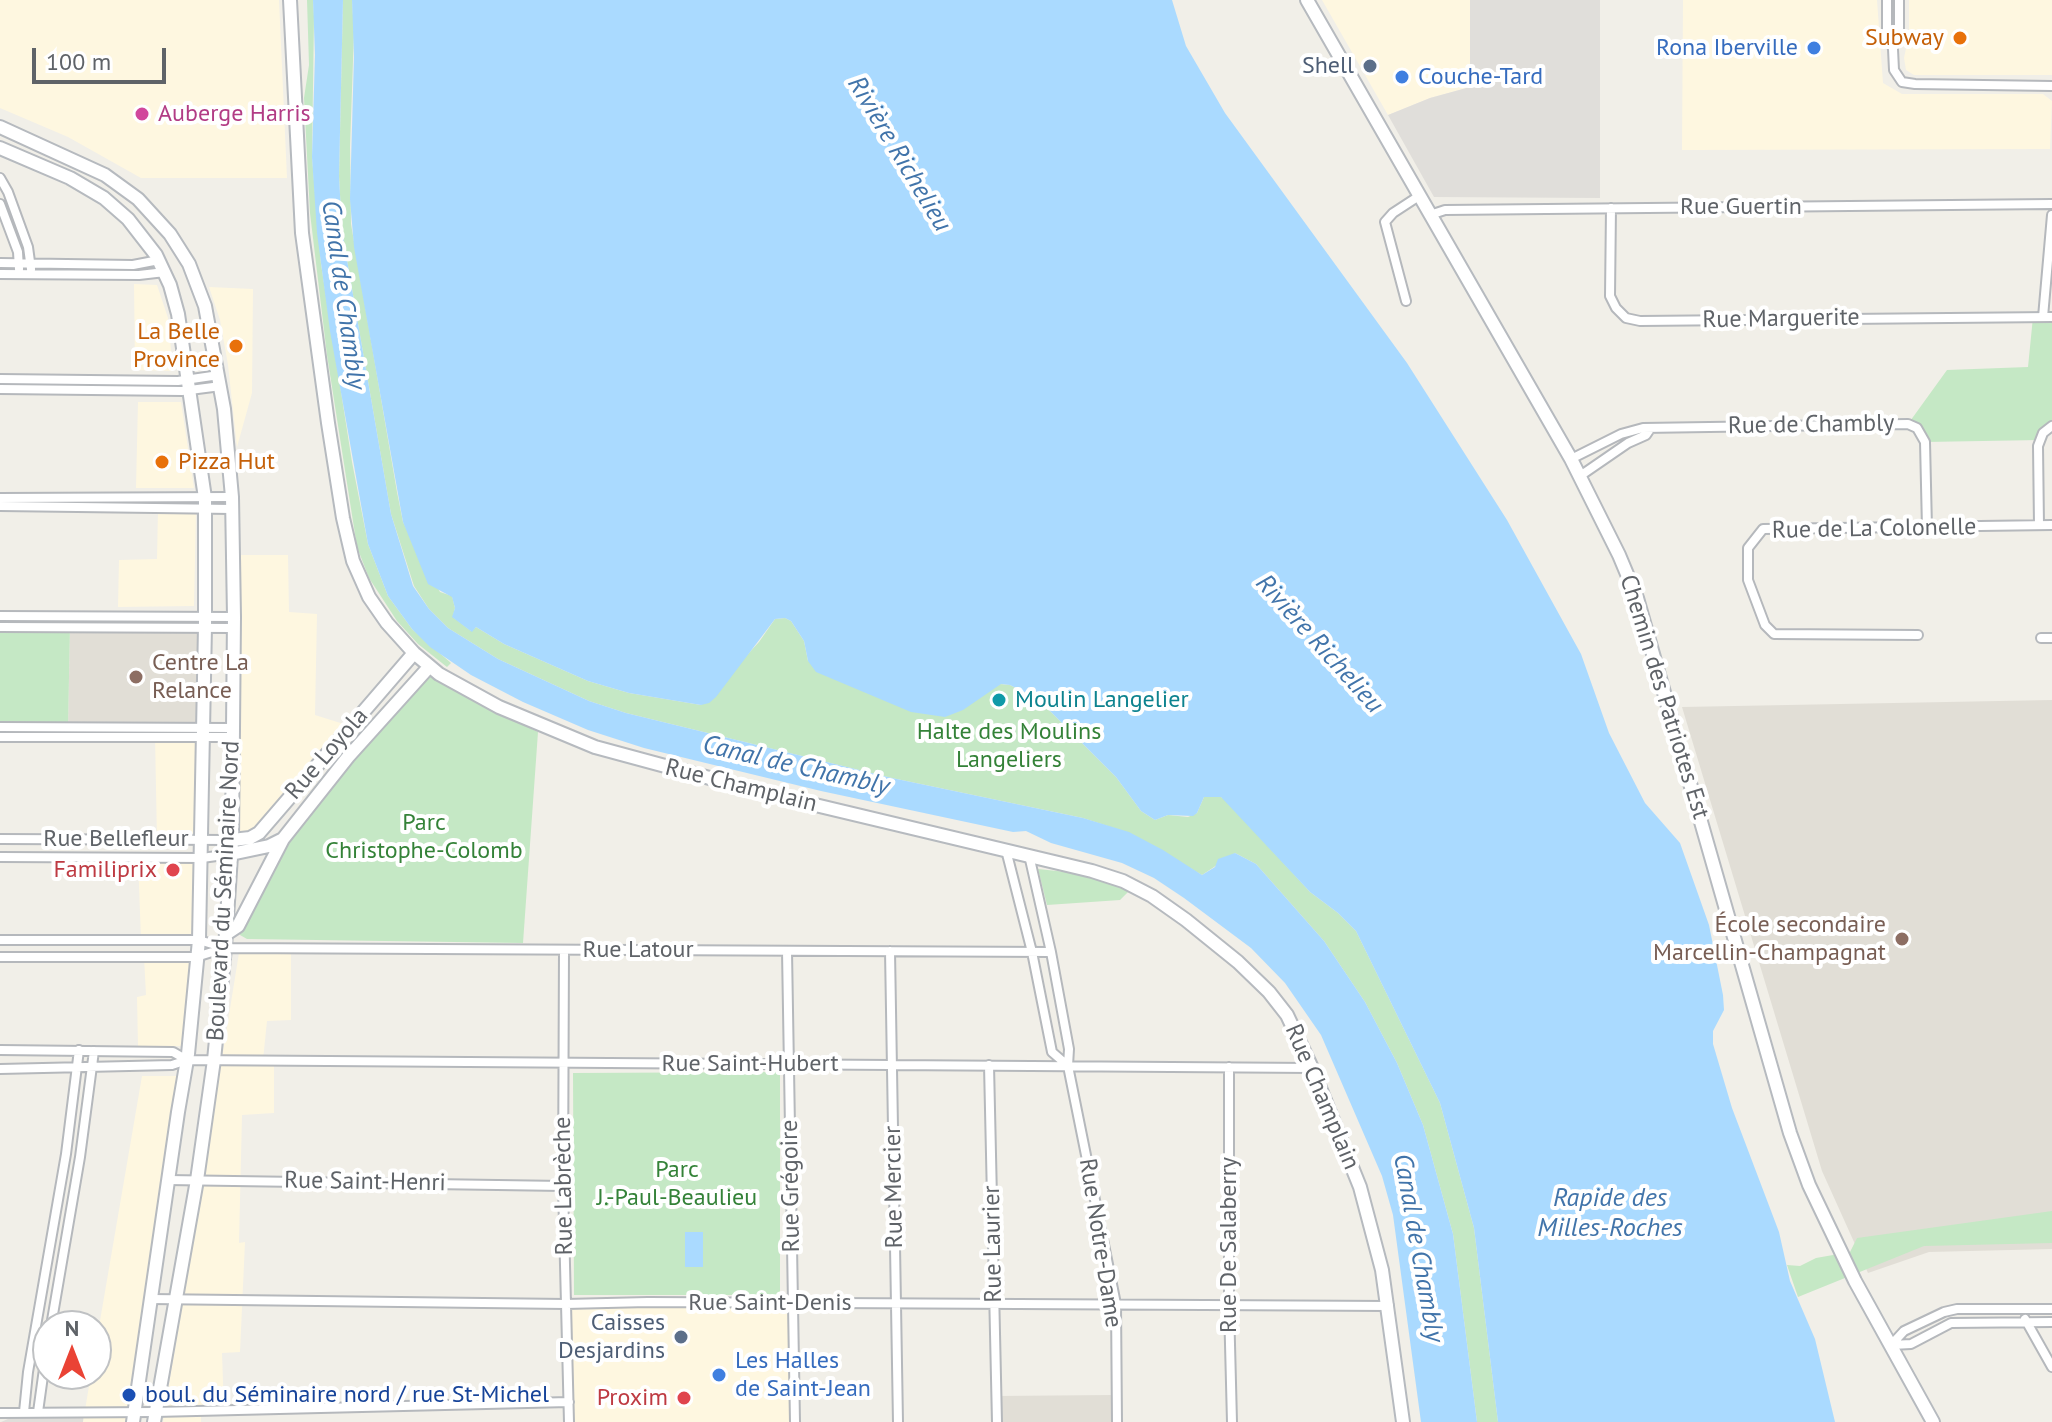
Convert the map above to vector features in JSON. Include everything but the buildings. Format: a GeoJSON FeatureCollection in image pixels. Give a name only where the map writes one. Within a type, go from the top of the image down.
{"type":"FeatureCollection","features":[{"type":"Feature","properties":{"kind":"street","name":"Rue Champlain"},"geometry":{"type":"LineString","coordinates":[[290,0],[302,233],[317,354],[343,518],[353,561],[363,586],[387,623],[429,667],[499,707],[607,751],[1123,881],[1152,896],[1186,920],[1269,992],[1287,1015],[1312,1068],[1360,1187],[1389,1306],[1403,1422]]}},
{"type":"Feature","properties":{"kind":"street","name":"Chemin des Patriotes Est"},"geometry":{"type":"LineString","coordinates":[[1307,0],[1571,459],[1619,555],[1637,598],[1790,1133],[1809,1185],[1855,1281],[1933,1422]]}},
{"type":"Feature","properties":{"kind":"street"},"geometry":{"type":"LineString","coordinates":[[1887,0],[1887,30],[1893,49],[1894,70],[1899,79],[1906,83],[2052,86]]}},
{"type":"Feature","properties":{"kind":"street"},"geometry":{"type":"LineString","coordinates":[[1893,49],[1899,29],[1899,0]]}},
{"type":"Feature","properties":{"kind":"street","name":"Boulevard du Séminaire Nord"},"geometry":{"type":"LineString","coordinates":[[0,127],[97,170],[130,192],[152,212],[180,248],[200,289],[210,323],[220,380],[232,503],[232,840],[214,1060],[197,1180],[154,1417]]}},
{"type":"Feature","properties":{"kind":"street","name":"Boulevard du Séminaire Nord"},"geometry":{"type":"LineString","coordinates":[[0,148],[70,178],[104,198],[134,225],[162,266],[178,314],[205,504],[199,940],[187,1060],[134,1417]]}},
{"type":"Feature","properties":{"kind":"street"},"geometry":{"type":"LineString","coordinates":[[0,178],[30,253],[31,274]]}},
{"type":"Feature","properties":{"kind":"street"},"geometry":{"type":"LineString","coordinates":[[1406,301],[1385,222],[1419,196]]}},
{"type":"Feature","properties":{"kind":"street"},"geometry":{"type":"LineString","coordinates":[[0,204],[18,252],[19,274]]}},
{"type":"Feature","properties":{"kind":"street","name":"Rue Guertin"},"geometry":{"type":"LineString","coordinates":[[1430,215],[1445,210],[2052,204]]}},
{"type":"Feature","properties":{"kind":"street","name":"Rue Marguerite"},"geometry":{"type":"LineString","coordinates":[[1611,208],[1610,296],[1626,318],[1640,321],[2048,317]]}},
{"type":"Feature","properties":{"kind":"street"},"geometry":{"type":"LineString","coordinates":[[2048,317],[2052,215]]}},
{"type":"Feature","properties":{"kind":"street"},"geometry":{"type":"LineString","coordinates":[[0,263],[162,266]]}},
{"type":"Feature","properties":{"kind":"street"},"geometry":{"type":"LineString","coordinates":[[0,274],[139,275],[162,266]]}},
{"type":"Feature","properties":{"kind":"street"},"geometry":{"type":"LineString","coordinates":[[0,379],[43,384],[190,385],[220,380]]}},
{"type":"Feature","properties":{"kind":"street"},"geometry":{"type":"LineString","coordinates":[[0,389],[43,384]]}},
{"type":"Feature","properties":{"kind":"street","name":"Rue de Chambly"},"geometry":{"type":"LineString","coordinates":[[1571,459],[1621,434],[1643,428],[1908,424],[1917,428],[1925,442],[1927,528]]}},
{"type":"Feature","properties":{"kind":"street"},"geometry":{"type":"LineString","coordinates":[[2039,525],[2038,446],[2043,433],[2052,426]]}},
{"type":"Feature","properties":{"kind":"street","name":"Rue de Chambly"},"geometry":{"type":"LineString","coordinates":[[1580,476],[1628,443],[1646,435],[1650,429]]}},
{"type":"Feature","properties":{"kind":"street"},"geometry":{"type":"LineString","coordinates":[[0,498],[99,503]]}},
{"type":"Feature","properties":{"kind":"street"},"geometry":{"type":"LineString","coordinates":[[0,506],[232,503]]}},
{"type":"Feature","properties":{"kind":"street","name":"Rue de La Colonelle"},"geometry":{"type":"LineString","coordinates":[[1918,635],[1774,634],[1765,625],[1748,580],[1748,548],[1763,529],[2052,525]]}},
{"type":"Feature","properties":{"kind":"street"},"geometry":{"type":"LineString","coordinates":[[0,616],[234,622]]}},
{"type":"Feature","properties":{"kind":"street"},"geometry":{"type":"LineString","coordinates":[[68,616],[68,627]]}},
{"type":"Feature","properties":{"kind":"street"},"geometry":{"type":"LineString","coordinates":[[0,627],[205,621]]}},
{"type":"Feature","properties":{"kind":"street"},"geometry":{"type":"LineString","coordinates":[[2041,638],[2052,638]]}},
{"type":"Feature","properties":{"kind":"street","name":"Rue Loyola"},"geometry":{"type":"LineString","coordinates":[[232,840],[250,838],[259,833],[414,653]]}},
{"type":"Feature","properties":{"kind":"street","name":"Rue Loyola"},"geometry":{"type":"LineString","coordinates":[[226,934],[238,926],[283,839],[348,757],[429,667]]}},
{"type":"Feature","properties":{"kind":"street"},"geometry":{"type":"LineString","coordinates":[[0,727],[76,732],[233,732]]}},
{"type":"Feature","properties":{"kind":"street"},"geometry":{"type":"LineString","coordinates":[[0,737],[76,732]]}},
{"type":"Feature","properties":{"kind":"street"},"geometry":{"type":"LineString","coordinates":[[334,744],[348,757]]}},
{"type":"Feature","properties":{"kind":"street","name":"Rue Bellefleur"},"geometry":{"type":"LineString","coordinates":[[0,839],[232,840]]}},
{"type":"Feature","properties":{"kind":"street"},"geometry":{"type":"LineString","coordinates":[[231,854],[269,846],[283,839]]}},
{"type":"Feature","properties":{"kind":"street","name":"Rue Notre-Dame"},"geometry":{"type":"LineString","coordinates":[[1006,850],[1032,952],[1052,1052],[1068,1066]]}},
{"type":"Feature","properties":{"kind":"street","name":"Rue Bellefleur"},"geometry":{"type":"LineString","coordinates":[[0,857],[202,858],[231,854]]}},
{"type":"Feature","properties":{"kind":"street","name":"Rue Notre-Dame"},"geometry":{"type":"LineString","coordinates":[[1029,855],[1051,952],[1069,1049],[1068,1066],[1116,1304],[1117,1422]]}},
{"type":"Feature","properties":{"kind":"street","name":"Rue Latour"},"geometry":{"type":"LineString","coordinates":[[0,940],[199,940],[225,948],[1051,952]]}},
{"type":"Feature","properties":{"kind":"street"},"geometry":{"type":"LineString","coordinates":[[21,940],[22,957]]}},
{"type":"Feature","properties":{"kind":"street"},"geometry":{"type":"LineString","coordinates":[[104,940],[105,957]]}},
{"type":"Feature","properties":{"kind":"street"},"geometry":{"type":"LineString","coordinates":[[153,957],[154,940]]}},
{"type":"Feature","properties":{"kind":"street","name":"Rue Latour"},"geometry":{"type":"LineString","coordinates":[[0,957],[196,957],[225,948]]}},
{"type":"Feature","properties":{"kind":"street","name":"Rue Labrèche"},"geometry":{"type":"LineString","coordinates":[[564,950],[563,1186],[569,1422]]}},
{"type":"Feature","properties":{"kind":"street","name":"Rue Grégoire"},"geometry":{"type":"LineString","coordinates":[[787,951],[795,1422]]}},
{"type":"Feature","properties":{"kind":"street","name":"Rue Mercier"},"geometry":{"type":"LineString","coordinates":[[890,951],[898,1422]]}},
{"type":"Feature","properties":{"kind":"street","name":"Rue Saint-Hubert"},"geometry":{"type":"LineString","coordinates":[[0,1050],[173,1052],[187,1060]]}},
{"type":"Feature","properties":{"kind":"street"},"geometry":{"type":"LineString","coordinates":[[24,1412],[28,1372],[66,1154],[79,1050]]}},
{"type":"Feature","properties":{"kind":"street"},"geometry":{"type":"LineString","coordinates":[[54,1310],[94,1051]]}},
{"type":"Feature","properties":{"kind":"street","name":"Rue Saint-Hubert"},"geometry":{"type":"LineString","coordinates":[[0,1069],[93,1069],[172,1065],[187,1060],[1312,1068]]}},
{"type":"Feature","properties":{"kind":"street","name":"Rue Laurier"},"geometry":{"type":"LineString","coordinates":[[989,1065],[997,1422]]}},
{"type":"Feature","properties":{"kind":"street","name":"Rue De Salaberry"},"geometry":{"type":"LineString","coordinates":[[1229,1067],[1232,1422]]}},
{"type":"Feature","properties":{"kind":"street"},"geometry":{"type":"LineString","coordinates":[[66,1154],[80,1157]]}},
{"type":"Feature","properties":{"kind":"street","name":"Rue Saint-Henri"},"geometry":{"type":"LineString","coordinates":[[168,1180],[563,1186]]}},
{"type":"Feature","properties":{"kind":"street"},"geometry":{"type":"LineString","coordinates":[[52,1242],[66,1244]]}},
{"type":"Feature","properties":{"kind":"street","name":"Rue Saint-Denis"},"geometry":{"type":"LineString","coordinates":[[151,1299],[566,1304],[1389,1306]]}},
{"type":"Feature","properties":{"kind":"street"},"geometry":{"type":"LineString","coordinates":[[1891,1345],[1904,1331],[1957,1309],[2052,1309]]}},
{"type":"Feature","properties":{"kind":"street"},"geometry":{"type":"LineString","coordinates":[[2020,1309],[2052,1367]]}},
{"type":"Feature","properties":{"kind":"street"},"geometry":{"type":"LineString","coordinates":[[1891,1345],[1911,1344],[1951,1323],[2052,1322]]}},
{"type":"Feature","properties":{"kind":"street"},"geometry":{"type":"LineString","coordinates":[[38,1412],[41,1390]]}},
{"type":"Feature","properties":{"kind":"street"},"geometry":{"type":"LineString","coordinates":[[0,1413],[154,1417],[569,1402]]}},
{"type":"Feature","properties":{"kind":"shaded area"},"geometry":{"type":"Polygon","coordinates":[[[0,0],[279,0],[287,178],[141,178],[68,137],[0,108],[0,0]]]}},
{"type":"Feature","properties":{"kind":"shaded area"},"geometry":{"type":"Polygon","coordinates":[[[1322,0],[1470,0],[1470,87],[1430,98],[1388,115],[1322,0]]]}},
{"type":"Feature","properties":{"kind":"shaded area"},"geometry":{"type":"Polygon","coordinates":[[[1470,0],[1600,0],[1600,198],[1434,197],[1388,115],[1430,98],[1470,87],[1470,0]]]}},
{"type":"Feature","properties":{"kind":"shaded area"},"geometry":{"type":"Polygon","coordinates":[[[1683,0],[1877,0],[1883,83],[1902,94],[2043,94],[2052,101],[2050,149],[1682,150],[1683,0]]]}},
{"type":"Feature","properties":{"kind":"shaded area"},"geometry":{"type":"Polygon","coordinates":[[[1909,0],[2052,0],[2052,75],[1914,75],[1906,70],[1904,58],[1909,34],[1909,0]]]}},
{"type":"Feature","properties":{"kind":"shaded area"},"geometry":{"type":"Polygon","coordinates":[[[134,284],[157,285],[168,318],[173,371],[135,370],[134,284]]]}},
{"type":"Feature","properties":{"kind":"shaded area"},"geometry":{"type":"Polygon","coordinates":[[[209,287],[253,289],[252,393],[237,447],[228,365],[220,320],[209,287]]]}},
{"type":"Feature","properties":{"kind":"shaded area"},"geometry":{"type":"Polygon","coordinates":[[[138,402],[181,402],[194,488],[136,488],[138,402]]]}},
{"type":"Feature","properties":{"kind":"shaded area"},"geometry":{"type":"Polygon","coordinates":[[[158,510],[196,511],[194,606],[118,607],[119,560],[157,559],[158,510]]]}},
{"type":"Feature","properties":{"kind":"shaded area"},"geometry":{"type":"Polygon","coordinates":[[[233,555],[288,555],[289,612],[317,614],[315,715],[350,726],[259,833],[232,840],[233,555]]]}},
{"type":"Feature","properties":{"kind":"shaded area","name":"Centre La Relance"},"geometry":{"type":"Polygon","coordinates":[[[205,626],[203,727],[68,728],[70,627],[205,626]]]}},
{"type":"Feature","properties":{"kind":"shaded area","name":"École secondaire Marcellin-Champagnat"},"geometry":{"type":"Polygon","coordinates":[[[2052,700],[2052,1249],[1929,1252],[1868,1273],[1822,1171],[1682,707],[2052,700]]]}},
{"type":"Feature","properties":{"kind":"shaded area"},"geometry":{"type":"Polygon","coordinates":[[[155,736],[203,737],[202,838],[157,840],[155,736]]]}},
{"type":"Feature","properties":{"kind":"shaded area"},"geometry":{"type":"Polygon","coordinates":[[[138,858],[202,858],[199,940],[141,940],[138,858]]]}},
{"type":"Feature","properties":{"kind":"shaded area"},"geometry":{"type":"Polygon","coordinates":[[[291,952],[291,1020],[267,1021],[263,1060],[274,1061],[274,1113],[242,1115],[239,1243],[245,1242],[240,1352],[222,1353],[224,1410],[201,1411],[201,1422],[163,1422],[239,953],[291,952]]]}},
{"type":"Feature","properties":{"kind":"shaded area"},"geometry":{"type":"Polygon","coordinates":[[[144,957],[196,957],[185,1046],[138,1046],[137,997],[146,995],[144,957]]]}},
{"type":"Feature","properties":{"kind":"shaded area"},"geometry":{"type":"Polygon","coordinates":[[[142,1076],[178,1076],[178,1112],[133,1422],[83,1422],[88,1390],[112,1390],[112,1310],[102,1310],[142,1076]]]}},
{"type":"Feature","properties":{"kind":"shaded area"},"geometry":{"type":"Polygon","coordinates":[[[793,1303],[795,1422],[568,1422],[566,1304],[793,1303]]]}},
{"type":"Feature","properties":{"kind":"shaded area"},"geometry":{"type":"Polygon","coordinates":[[[996,1396],[1117,1396],[1117,1422],[997,1422],[996,1396]]]}},
{"type":"Feature","properties":{"kind":"shaded area"},"geometry":{"type":"Polygon","coordinates":[[[84,1411],[83,1422],[1,1422],[24,1412],[84,1411]]]}},
{"type":"Feature","properties":{"kind":"green space"},"geometry":{"type":"Polygon","coordinates":[[[307,0],[313,0],[314,16],[312,157],[321,264],[368,544],[388,596],[412,629],[451,663],[447,667],[418,644],[397,621],[369,578],[357,547],[327,355],[310,213],[304,98],[309,65],[307,0]]]}},
{"type":"Feature","properties":{"kind":"green space","name":"Halte des Moulins Langeliers"},"geometry":{"type":"Polygon","coordinates":[[[343,0],[352,0],[354,32],[351,224],[397,492],[403,522],[440,592],[452,596],[455,608],[453,617],[471,631],[476,627],[504,644],[588,681],[629,693],[701,705],[759,642],[775,619],[785,618],[791,621],[804,641],[808,661],[985,693],[1000,684],[1010,685],[1038,699],[1116,777],[1141,811],[1155,820],[1168,815],[1188,817],[1197,813],[1204,797],[1221,797],[1227,801],[1310,892],[1356,931],[1440,1103],[1474,1228],[1498,1422],[1477,1422],[1453,1234],[1423,1125],[1397,1063],[1365,1002],[1324,941],[1256,864],[1235,853],[1202,875],[1129,833],[1083,818],[892,778],[626,713],[589,701],[498,659],[448,628],[429,609],[414,586],[391,514],[342,231],[339,176],[343,0]]]}},
{"type":"Feature","properties":{"kind":"green space"},"geometry":{"type":"Polygon","coordinates":[[[2033,317],[2052,317],[2052,426],[2040,440],[1925,442],[1908,424],[1947,370],[2028,367],[2033,317]]]}},
{"type":"Feature","properties":{"kind":"green space"},"geometry":{"type":"Polygon","coordinates":[[[0,627],[70,627],[68,728],[0,727],[0,627]]]}},
{"type":"Feature","properties":{"kind":"green space","name":"Parc Christophe-Colomb"},"geometry":{"type":"Polygon","coordinates":[[[428,672],[476,701],[538,732],[523,943],[247,939],[240,935],[238,926],[285,844],[312,805],[428,672]]]}},
{"type":"Feature","properties":{"kind":"green space"},"geometry":{"type":"Polygon","coordinates":[[[1038,869],[1085,874],[1129,891],[1120,900],[1047,905],[1038,869]]]}},
{"type":"Feature","properties":{"kind":"green space","name":"Parc J.-Paul-Beaulieu"},"geometry":{"type":"Polygon","coordinates":[[[780,1072],[780,1295],[574,1295],[573,1073],[780,1072]]]}},
{"type":"Feature","properties":{"kind":"green space"},"geometry":{"type":"Polygon","coordinates":[[[2052,1211],[2052,1243],[1924,1246],[1798,1297],[1787,1265],[1800,1266],[1816,1258],[1850,1252],[1857,1238],[2052,1211]]]}},
{"type":"Feature","properties":{"kind":"water","name":"Canal de Chambly"},"geometry":{"type":"Polygon","coordinates":[[[313,0],[343,0],[339,176],[342,231],[391,514],[413,586],[429,609],[448,628],[498,659],[589,701],[626,713],[892,778],[1083,818],[1129,832],[1202,875],[1215,867],[1218,859],[1235,853],[1256,864],[1324,941],[1365,1002],[1397,1063],[1423,1125],[1453,1234],[1477,1422],[1421,1422],[1393,1215],[1382,1176],[1321,1035],[1285,983],[1251,948],[1184,898],[1154,878],[1122,863],[1051,843],[1026,831],[1013,832],[821,791],[644,748],[588,730],[471,675],[430,647],[412,629],[388,596],[368,544],[330,331],[317,233],[312,157],[313,0]]]}},
{"type":"Feature","properties":{"kind":"water"},"geometry":{"type":"Polygon","coordinates":[[[352,0],[1172,0],[1186,46],[1225,113],[1407,363],[1507,520],[1581,654],[1609,733],[1645,803],[1680,843],[1709,925],[1723,995],[1724,1010],[1713,1031],[1713,1044],[1732,1108],[1779,1232],[1790,1281],[1815,1339],[1835,1422],[1498,1422],[1474,1228],[1440,1103],[1356,931],[1310,892],[1221,797],[1204,797],[1193,816],[1168,815],[1155,820],[1141,811],[1116,777],[1038,699],[1010,685],[1001,684],[963,710],[945,717],[911,712],[816,672],[808,661],[804,641],[791,621],[785,618],[775,619],[716,697],[701,705],[629,693],[588,681],[504,644],[476,627],[472,632],[452,617],[455,608],[452,597],[428,584],[403,522],[354,247],[350,199],[354,56],[352,0]]]}},
{"type":"Feature","properties":{"kind":"water"},"geometry":{"type":"Polygon","coordinates":[[[685,1232],[703,1232],[703,1267],[685,1267],[685,1232]]]}},
{"type":"Feature","properties":{"kind":"place","name":"Subway"},"geometry":{"type":"Point","coordinates":[1960,38]}},
{"type":"Feature","properties":{"kind":"place","name":"Rona Iberville"},"geometry":{"type":"Point","coordinates":[1814,48]}},
{"type":"Feature","properties":{"kind":"place","name":"Shell"},"geometry":{"type":"Point","coordinates":[1370,66]}},
{"type":"Feature","properties":{"kind":"place","name":"Couche-Tard"},"geometry":{"type":"Point","coordinates":[1402,77]}},
{"type":"Feature","properties":{"kind":"place","name":"Auberge Harris"},"geometry":{"type":"Point","coordinates":[142,114]}},
{"type":"Feature","properties":{"kind":"place","name":"La Belle Province"},"geometry":{"type":"Point","coordinates":[236,346]}},
{"type":"Feature","properties":{"kind":"place","name":"Pizza Hut"},"geometry":{"type":"Point","coordinates":[162,462]}},
{"type":"Feature","properties":{"kind":"place","name":"Centre La Relance"},"geometry":{"type":"Point","coordinates":[136,677]}},
{"type":"Feature","properties":{"kind":"place","name":"Moulin Langelier"},"geometry":{"type":"Point","coordinates":[999,700]}},
{"type":"Feature","properties":{"kind":"place","name":"Familiprix"},"geometry":{"type":"Point","coordinates":[173,870]}},
{"type":"Feature","properties":{"kind":"place","name":"École secondaire Marcellin-Champagnat"},"geometry":{"type":"Point","coordinates":[1902,939]}},
{"type":"Feature","properties":{"kind":"place","name":"Caisses Desjardins"},"geometry":{"type":"Point","coordinates":[681,1337]}},
{"type":"Feature","properties":{"kind":"place","name":"Les Halles de Saint-Jean"},"geometry":{"type":"Point","coordinates":[719,1375]}},
{"type":"Feature","properties":{"kind":"place","name":"boul. du Séminaire nord / rue St-Michel"},"geometry":{"type":"Point","coordinates":[129,1395]}},
{"type":"Feature","properties":{"kind":"place","name":"Proxim"},"geometry":{"type":"Point","coordinates":[684,1398]}},
{"type":"Feature","properties":{"kind":"water label","name":"Rivière Richelieu"},"geometry":{"type":"Point","coordinates":[899,154]}},
{"type":"Feature","properties":{"kind":"water label","name":"Rivière Richelieu"},"geometry":{"type":"Point","coordinates":[1319,644]}},
{"type":"Feature","properties":{"kind":"water label","name":"Rapide des Milles-Roches"},"geometry":{"type":"Point","coordinates":[1610,1214]}}]}
